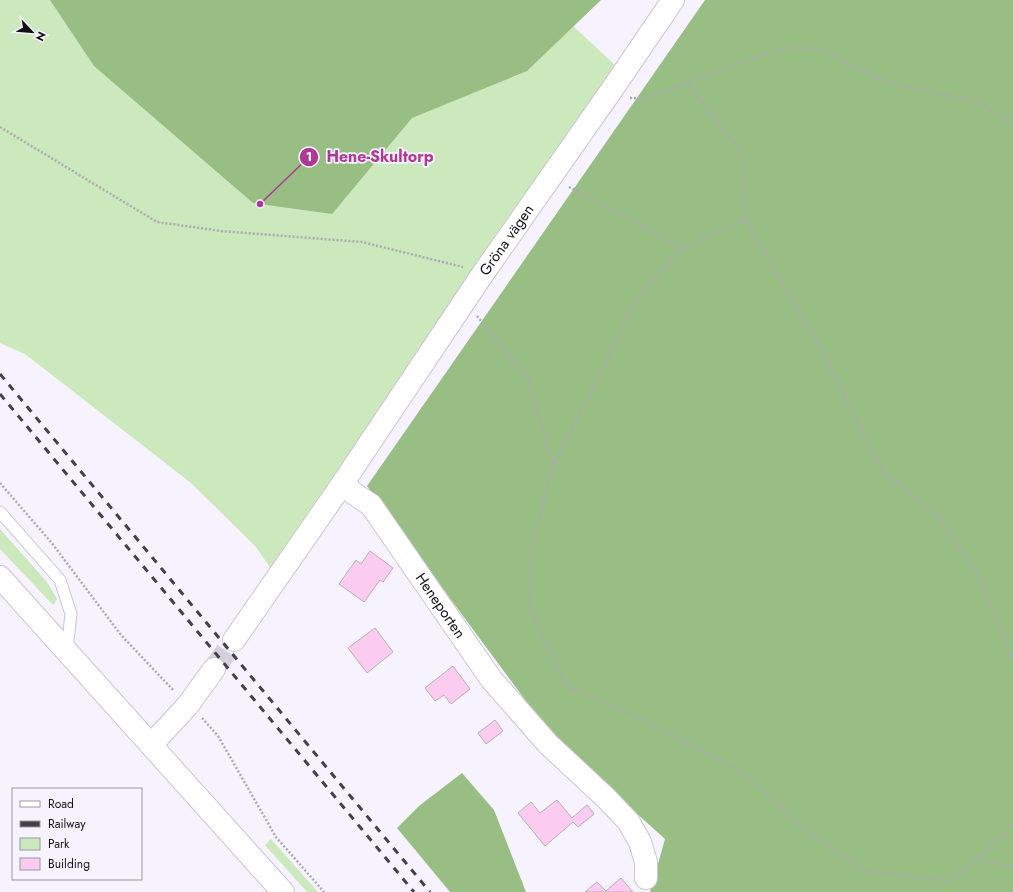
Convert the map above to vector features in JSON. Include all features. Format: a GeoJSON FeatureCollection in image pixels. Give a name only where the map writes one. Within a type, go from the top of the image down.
{"type":"FeatureCollection","features":[{"type":"Feature","properties":{"kind":"street","name":"Gröna vägen"},"geometry":{"type":"LineString","coordinates":[[343,483],[482,275],[612,91],[673,0]]}},
{"type":"Feature","properties":{"kind":"street"},"geometry":{"type":"LineString","coordinates":[[234,640],[343,483]]}},
{"type":"Feature","properties":{"kind":"street","name":"Heneporten"},"geometry":{"type":"LineString","coordinates":[[343,483],[371,505],[491,679],[548,744],[628,820],[640,842],[646,862],[646,878]]}},
{"type":"Feature","properties":{"kind":"street"},"geometry":{"type":"LineString","coordinates":[[0,576],[283,892]]}},
{"type":"Feature","properties":{"kind":"street"},"geometry":{"type":"LineString","coordinates":[[151,745],[188,705],[214,669]]}},
{"type":"Feature","properties":{"kind":"lane"},"geometry":{"type":"LineString","coordinates":[[0,512],[60,580],[71,614],[67,650]]}},
{"type":"Feature","properties":{"kind":"path"},"geometry":{"type":"LineString","coordinates":[[612,91],[624,98],[646,98],[754,58],[786,48],[812,48],[837,57],[874,77],[907,87],[979,102],[1013,124]]}},
{"type":"Feature","properties":{"kind":"path"},"geometry":{"type":"LineString","coordinates":[[687,83],[743,154],[745,219],[819,345],[882,471],[938,516],[977,573],[1013,659]]}},
{"type":"Feature","properties":{"kind":"path"},"geometry":{"type":"LineString","coordinates":[[0,127],[157,222],[221,231],[362,242],[460,266],[482,275]]}},
{"type":"Feature","properties":{"kind":"path"},"geometry":{"type":"LineString","coordinates":[[565,185],[630,219],[682,249]]}},
{"type":"Feature","properties":{"kind":"path"},"geometry":{"type":"LineString","coordinates":[[745,219],[682,249],[635,300],[600,374],[553,465],[531,551],[530,608],[566,686],[639,716],[746,775],[806,831],[866,872],[950,880],[976,859],[1013,825]]}},
{"type":"Feature","properties":{"kind":"path"},"geometry":{"type":"LineString","coordinates":[[476,314],[528,378],[553,465]]}},
{"type":"Feature","properties":{"kind":"path"},"geometry":{"type":"LineString","coordinates":[[0,483],[51,542],[121,635],[176,692]]}},
{"type":"Feature","properties":{"kind":"path"},"geometry":{"type":"LineString","coordinates":[[196,713],[218,736],[276,837],[324,892]]}},
{"type":"Feature","properties":{"kind":"path"},"geometry":{"type":"LineString","coordinates":[[976,859],[1013,867]]}},
{"type":"Feature","properties":{"kind":"green space"},"geometry":{"type":"Polygon","coordinates":[[[0,0],[572,0],[571,24],[616,66],[271,569],[256,547],[191,483],[25,354],[0,343],[0,0]]]}},
{"type":"Feature","properties":{"kind":"green space"},"geometry":{"type":"Polygon","coordinates":[[[50,0],[601,0],[527,71],[412,118],[332,214],[253,203],[94,66],[50,0]]]}},
{"type":"Feature","properties":{"kind":"green space"},"geometry":{"type":"Polygon","coordinates":[[[705,0],[1013,0],[1013,892],[650,892],[665,839],[554,739],[367,486],[705,0]]]}},
{"type":"Feature","properties":{"kind":"green space"},"geometry":{"type":"Polygon","coordinates":[[[0,529],[47,582],[57,599],[53,605],[0,549],[0,529]]]}},
{"type":"Feature","properties":{"kind":"green space"},"geometry":{"type":"Polygon","coordinates":[[[462,773],[494,810],[526,892],[450,892],[397,828],[419,806],[462,773]]]}},
{"type":"Feature","properties":{"kind":"green space"},"geometry":{"type":"Polygon","coordinates":[[[271,839],[318,892],[307,892],[265,845],[271,839]]]}},
{"type":"Feature","properties":{"kind":"building"},"geometry":{"type":"Polygon","coordinates":[[[370,551],[393,568],[383,582],[380,580],[364,602],[339,584],[356,560],[361,564],[370,551]]]}},
{"type":"Feature","properties":{"kind":"building"},"geometry":{"type":"Polygon","coordinates":[[[375,628],[393,652],[367,673],[348,648],[375,628]]]}},
{"type":"Feature","properties":{"kind":"building"},"geometry":{"type":"Polygon","coordinates":[[[453,666],[470,689],[451,704],[444,695],[435,701],[425,688],[453,666]]]}},
{"type":"Feature","properties":{"kind":"building"},"geometry":{"type":"Polygon","coordinates":[[[495,720],[503,731],[486,744],[478,733],[495,720]]]}},
{"type":"Feature","properties":{"kind":"building"},"geometry":{"type":"Polygon","coordinates":[[[557,800],[572,818],[587,805],[594,814],[578,827],[573,822],[545,846],[518,813],[531,802],[540,813],[557,800]]]}},
{"type":"Feature","properties":{"kind":"building"},"geometry":{"type":"Polygon","coordinates":[[[621,878],[633,892],[585,892],[597,882],[606,891],[621,878]]]}},
{"type":"Feature","properties":{"kind":"tunnel"},"geometry":{"type":"LineString","coordinates":[[214,669],[234,640]]}},
{"type":"Feature","properties":{"kind":"railway"},"geometry":{"type":"LineString","coordinates":[[0,374],[430,892]]}},
{"type":"Feature","properties":{"kind":"railway"},"geometry":{"type":"LineString","coordinates":[[0,394],[414,892]]}},
{"type":"Feature","properties":{"kind":"place","name":"Hene-Skultorp"},"geometry":{"type":"Point","coordinates":[260,204]}}]}
